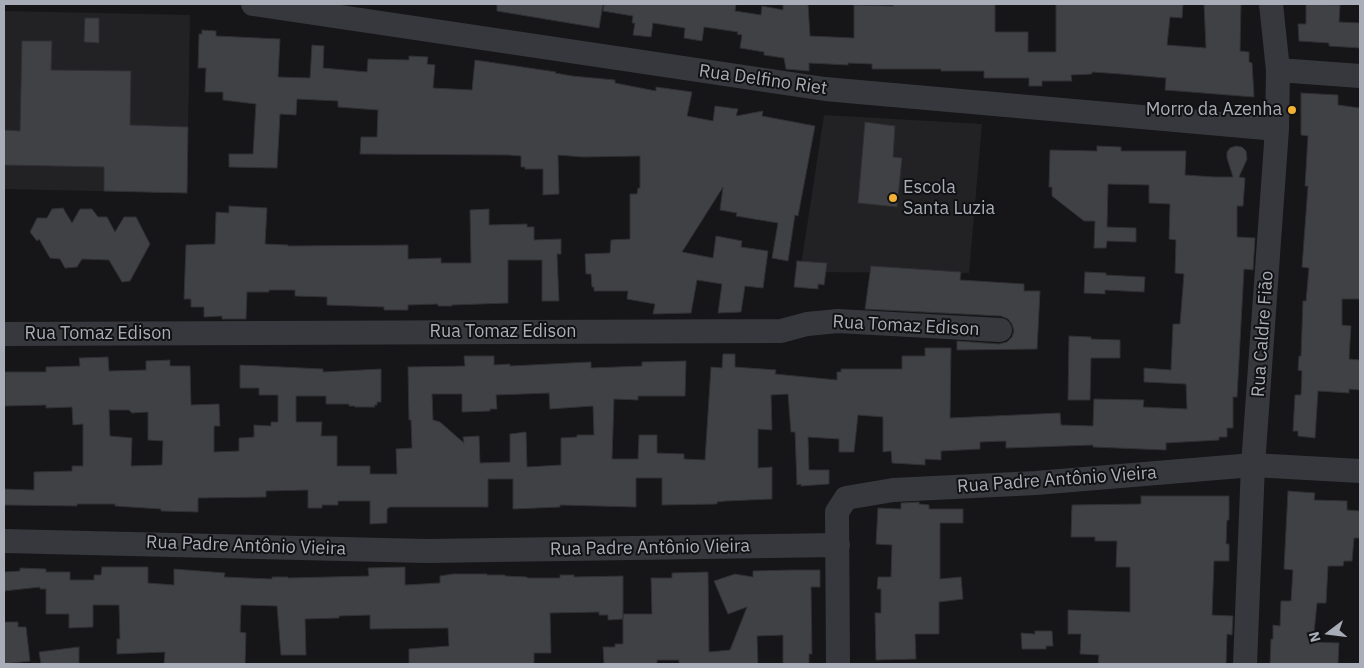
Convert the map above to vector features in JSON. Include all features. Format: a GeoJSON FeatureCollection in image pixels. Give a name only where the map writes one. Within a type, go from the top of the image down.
{"type":"FeatureCollection","features":[{"type":"Feature","properties":{"kind":"street","name":"Rua Delfino Riet"},"geometry":{"type":"LineString","coordinates":[[253,4],[825,90],[1277,129]]}},
{"type":"Feature","properties":{"kind":"street","name":"Rua Caldre Fião"},"geometry":{"type":"LineString","coordinates":[[1245,664],[1254,465],[1277,129],[1278,70],[1271,4]]}},
{"type":"Feature","properties":{"kind":"street"},"geometry":{"type":"LineString","coordinates":[[1278,70],[1360,76]]}},
{"type":"Feature","properties":{"kind":"street","name":"Rua Tomaz Edison"},"geometry":{"type":"LineString","coordinates":[[4,334],[781,330],[807,324],[838,321],[1000,330]]}},
{"type":"Feature","properties":{"kind":"street","name":"Rua Padre Antônio Vieira"},"geometry":{"type":"LineString","coordinates":[[4,541],[427,551],[838,545],[837,512],[846,498],[893,490],[1036,483],[1254,465],[1360,472]]}},
{"type":"Feature","properties":{"kind":"street"},"geometry":{"type":"LineString","coordinates":[[838,545],[838,664]]}},
{"type":"Feature","properties":{"kind":"shaded area"},"geometry":{"type":"Polygon","coordinates":[[[4,11],[190,15],[187,193],[4,189],[4,11]]]}},
{"type":"Feature","properties":{"kind":"shaded area","name":"Escola Santa Luzia"},"geometry":{"type":"Polygon","coordinates":[[[824,115],[982,124],[969,273],[800,272],[824,115]]]}},
{"type":"Feature","properties":{"kind":"building"},"geometry":{"type":"Polygon","coordinates":[[[497,4],[603,4],[599,28],[497,11],[497,4]]]}},
{"type":"Feature","properties":{"kind":"building"},"geometry":{"type":"Polygon","coordinates":[[[604,4],[736,4],[735,11],[761,15],[762,6],[783,10],[783,4],[808,4],[810,36],[854,38],[854,5],[995,4],[995,32],[1028,32],[1028,52],[1056,52],[1056,4],[1183,4],[1182,18],[1170,17],[1167,45],[1206,48],[1204,4],[1241,4],[1240,51],[1249,52],[1249,62],[1252,63],[1254,97],[1165,90],[1166,78],[1092,72],[1092,74],[1071,75],[1072,81],[1042,81],[1042,86],[1029,86],[1029,78],[984,78],[984,71],[872,69],[872,64],[848,63],[848,65],[809,63],[809,71],[786,69],[784,58],[764,55],[764,52],[740,48],[742,35],[737,34],[738,32],[704,27],[702,41],[684,38],[685,28],[653,23],[651,37],[633,35],[635,23],[632,23],[633,16],[603,11],[604,4]]]}},
{"type":"Feature","properties":{"kind":"building"},"geometry":{"type":"Polygon","coordinates":[[[1306,4],[1340,5],[1339,22],[1360,23],[1360,48],[1329,46],[1329,43],[1299,41],[1298,24],[1306,24],[1306,4]]]}},
{"type":"Feature","properties":{"kind":"building"},"geometry":{"type":"Polygon","coordinates":[[[85,18],[99,18],[99,43],[84,42],[85,18]]]}},
{"type":"Feature","properties":{"kind":"building"},"geometry":{"type":"Polygon","coordinates":[[[202,30],[216,31],[216,36],[280,39],[278,77],[310,78],[312,45],[324,46],[323,68],[367,72],[368,59],[409,60],[409,56],[428,57],[427,64],[435,65],[433,88],[472,90],[475,60],[572,76],[615,80],[615,83],[656,91],[656,87],[692,92],[687,116],[713,121],[715,106],[738,109],[736,116],[763,111],[762,116],[815,126],[798,216],[795,215],[788,261],[772,258],[778,223],[736,216],[737,213],[720,210],[723,187],[682,252],[713,258],[716,236],[742,241],[741,247],[768,251],[763,288],[745,286],[741,312],[718,313],[722,284],[697,280],[691,313],[653,314],[655,304],[627,299],[628,291],[594,291],[591,274],[586,274],[585,254],[610,253],[611,240],[630,239],[630,194],[637,194],[638,188],[640,188],[640,156],[583,157],[558,155],[559,194],[543,195],[543,169],[525,169],[525,167],[521,167],[521,156],[360,154],[361,137],[377,137],[378,110],[338,107],[338,101],[297,99],[296,115],[280,114],[277,168],[229,167],[229,154],[253,154],[256,104],[223,100],[223,92],[205,92],[206,68],[198,68],[199,34],[202,34],[202,30]]]}},
{"type":"Feature","properties":{"kind":"building"},"geometry":{"type":"Polygon","coordinates":[[[22,41],[52,41],[51,70],[131,71],[130,125],[188,127],[187,193],[104,191],[104,167],[4,165],[4,130],[20,131],[22,41]]]}},
{"type":"Feature","properties":{"kind":"building"},"geometry":{"type":"Polygon","coordinates":[[[1301,93],[1338,95],[1338,105],[1360,108],[1360,299],[1342,299],[1342,325],[1351,326],[1349,359],[1360,360],[1360,390],[1349,389],[1349,393],[1318,391],[1315,438],[1298,436],[1298,431],[1293,431],[1295,395],[1301,395],[1302,371],[1298,370],[1299,356],[1301,356],[1303,301],[1306,301],[1309,268],[1302,267],[1308,186],[1305,186],[1308,136],[1301,135],[1301,93]]]}},
{"type":"Feature","properties":{"kind":"building"},"geometry":{"type":"Polygon","coordinates":[[[865,122],[895,126],[893,157],[902,158],[897,207],[858,203],[865,122]]]}},
{"type":"Feature","properties":{"kind":"building"},"geometry":{"type":"Polygon","coordinates":[[[1097,146],[1121,147],[1121,151],[1186,151],[1185,175],[1233,177],[1227,152],[1230,148],[1236,146],[1242,147],[1246,151],[1247,159],[1239,177],[1245,178],[1243,206],[1237,206],[1237,237],[1255,238],[1253,270],[1244,269],[1237,397],[1233,397],[1233,428],[1227,428],[1227,437],[1219,437],[1219,440],[1166,443],[1166,450],[1093,447],[1093,445],[1006,448],[1006,441],[980,442],[980,449],[941,451],[941,460],[925,459],[925,465],[892,463],[891,451],[883,452],[883,417],[858,415],[854,452],[839,452],[839,439],[808,437],[809,470],[829,470],[829,484],[801,486],[801,484],[797,485],[795,432],[791,432],[788,394],[771,395],[772,430],[758,429],[758,468],[772,467],[772,499],[726,501],[717,502],[717,504],[662,505],[662,478],[636,478],[636,507],[560,505],[560,507],[513,509],[513,479],[488,479],[488,507],[390,507],[387,509],[387,523],[370,524],[370,501],[338,501],[338,505],[322,505],[322,508],[308,508],[308,490],[266,491],[266,497],[198,498],[198,512],[161,511],[161,509],[115,506],[115,504],[77,504],[77,506],[4,505],[4,489],[34,490],[34,472],[72,471],[72,466],[83,466],[83,424],[73,425],[72,407],[46,408],[46,405],[5,406],[5,372],[46,372],[46,367],[80,366],[79,358],[108,357],[109,371],[146,370],[146,361],[170,360],[170,366],[190,366],[191,405],[219,404],[220,426],[214,426],[214,452],[239,451],[239,438],[254,437],[254,425],[271,426],[271,422],[278,422],[278,395],[259,395],[259,388],[240,388],[240,365],[323,369],[323,372],[381,369],[381,402],[377,402],[377,405],[374,405],[375,407],[326,404],[326,396],[296,396],[296,422],[322,422],[321,436],[337,436],[337,466],[370,466],[370,474],[397,474],[396,449],[412,448],[411,420],[409,420],[408,367],[465,366],[464,356],[494,356],[494,365],[591,362],[591,368],[642,366],[642,362],[686,361],[685,396],[638,396],[638,400],[614,399],[612,459],[638,459],[639,435],[657,435],[657,453],[684,454],[684,459],[705,460],[711,367],[722,368],[723,354],[735,354],[735,367],[776,370],[775,374],[837,380],[837,372],[841,372],[841,369],[902,369],[902,356],[925,356],[925,348],[951,348],[950,418],[1060,413],[1061,425],[1093,426],[1094,399],[1144,400],[1143,407],[1187,409],[1186,384],[1144,382],[1144,368],[1171,370],[1173,324],[1180,324],[1184,274],[1175,273],[1176,240],[1169,239],[1170,204],[1149,203],[1149,185],[1108,184],[1107,227],[1136,228],[1136,242],[1107,241],[1106,248],[1094,248],[1095,221],[1084,221],[1052,196],[1052,187],[1049,187],[1050,150],[1097,151],[1097,146]],[[549,393],[496,395],[497,409],[462,412],[462,394],[432,394],[433,420],[440,422],[464,443],[463,437],[479,436],[480,463],[510,462],[510,434],[526,432],[527,467],[561,465],[561,438],[577,437],[577,435],[594,435],[593,406],[550,409],[549,393]],[[109,410],[110,436],[132,438],[131,466],[162,465],[163,441],[148,440],[148,412],[132,413],[129,410],[109,410]]]}},
{"type":"Feature","properties":{"kind":"building"},"geometry":{"type":"Polygon","coordinates":[[[229,206],[267,208],[265,244],[288,246],[408,245],[408,259],[441,258],[441,263],[471,263],[470,210],[489,209],[489,225],[527,224],[527,227],[534,227],[534,240],[561,239],[561,254],[557,254],[559,301],[542,301],[542,260],[508,260],[508,303],[452,306],[438,306],[438,304],[408,305],[408,310],[384,310],[384,307],[327,305],[327,297],[295,296],[295,290],[269,290],[269,292],[247,292],[246,319],[222,319],[222,316],[204,317],[204,307],[191,307],[191,299],[184,299],[186,245],[215,244],[216,212],[229,213],[229,206]]]}},
{"type":"Feature","properties":{"kind":"building"},"geometry":{"type":"Polygon","coordinates":[[[63,208],[72,223],[80,209],[92,209],[98,217],[107,217],[115,232],[124,217],[136,217],[150,244],[130,281],[122,282],[109,260],[82,259],[77,267],[65,268],[60,259],[50,258],[39,239],[37,241],[30,232],[37,218],[47,218],[52,209],[63,208]]]}},
{"type":"Feature","properties":{"kind":"building"},"geometry":{"type":"Polygon","coordinates":[[[797,261],[827,263],[824,285],[818,284],[818,289],[794,287],[797,261]]]}},
{"type":"Feature","properties":{"kind":"building"},"geometry":{"type":"Polygon","coordinates":[[[871,266],[961,272],[960,280],[1024,284],[1024,291],[1040,291],[1037,349],[957,350],[957,341],[999,344],[1007,342],[1012,337],[1014,331],[1008,319],[1001,316],[865,309],[871,266]]]}},
{"type":"Feature","properties":{"kind":"building"},"geometry":{"type":"Polygon","coordinates":[[[1085,272],[1145,277],[1144,292],[1105,290],[1105,294],[1084,293],[1085,272]]]}},
{"type":"Feature","properties":{"kind":"building"},"geometry":{"type":"Polygon","coordinates":[[[1069,336],[1120,340],[1120,358],[1091,358],[1090,400],[1068,400],[1069,336]]]}},
{"type":"Feature","properties":{"kind":"building"},"geometry":{"type":"Polygon","coordinates":[[[1288,491],[1315,493],[1314,500],[1347,501],[1347,510],[1360,511],[1360,538],[1354,538],[1352,561],[1344,561],[1343,566],[1328,566],[1326,603],[1317,603],[1313,642],[1339,643],[1338,664],[1270,664],[1273,625],[1280,626],[1281,601],[1291,601],[1293,570],[1284,569],[1288,491]]]}},
{"type":"Feature","properties":{"kind":"building"},"geometry":{"type":"Polygon","coordinates":[[[1141,496],[1229,496],[1226,544],[1229,544],[1229,561],[1214,561],[1212,615],[1233,616],[1232,635],[1227,634],[1226,664],[1098,664],[1099,655],[1080,654],[1081,634],[1068,634],[1068,610],[1130,612],[1130,567],[1116,567],[1117,541],[1095,541],[1095,537],[1071,537],[1072,505],[1141,504],[1141,496]]]}},
{"type":"Feature","properties":{"kind":"building"},"geometry":{"type":"Polygon","coordinates":[[[919,502],[919,504],[929,505],[929,509],[963,509],[963,523],[940,523],[940,579],[961,577],[963,599],[939,602],[939,634],[915,634],[916,659],[876,660],[875,613],[881,613],[881,589],[877,589],[878,577],[891,577],[892,545],[876,544],[878,508],[901,509],[901,503],[919,502]]]}},
{"type":"Feature","properties":{"kind":"building"},"geometry":{"type":"Polygon","coordinates":[[[102,567],[148,567],[148,583],[174,585],[174,569],[225,573],[224,577],[272,579],[272,577],[369,576],[368,568],[405,567],[405,585],[440,583],[440,576],[453,574],[487,574],[527,578],[560,578],[560,575],[574,575],[574,577],[623,576],[623,619],[608,620],[608,615],[599,615],[599,612],[550,613],[551,653],[534,653],[534,664],[409,664],[409,649],[449,646],[448,628],[370,629],[370,615],[305,619],[306,655],[281,655],[277,606],[241,605],[240,632],[246,633],[245,664],[164,664],[165,652],[117,654],[117,639],[120,639],[119,605],[93,605],[93,627],[69,628],[69,614],[46,614],[46,589],[40,589],[40,587],[4,591],[4,572],[20,571],[20,568],[46,569],[46,572],[70,572],[70,580],[94,580],[94,575],[101,575],[102,567]]]}},
{"type":"Feature","properties":{"kind":"building"},"geometry":{"type":"Polygon","coordinates":[[[820,570],[820,587],[811,587],[812,654],[809,654],[809,664],[783,664],[783,635],[757,636],[758,664],[679,664],[679,660],[657,660],[657,664],[604,664],[603,647],[615,647],[615,644],[623,644],[623,614],[652,614],[651,578],[672,578],[672,573],[708,572],[709,652],[730,650],[747,607],[728,614],[714,581],[735,574],[753,577],[753,571],[820,570]]]}},
{"type":"Feature","properties":{"kind":"building"},"geometry":{"type":"Polygon","coordinates":[[[4,622],[18,622],[18,627],[26,627],[30,661],[4,664],[4,622]]]}},
{"type":"Feature","properties":{"kind":"building"},"geometry":{"type":"Polygon","coordinates":[[[1035,631],[1052,631],[1053,646],[1046,646],[1046,649],[1022,649],[1021,633],[1035,634],[1035,631]]]}},
{"type":"Feature","properties":{"kind":"building"},"geometry":{"type":"Polygon","coordinates":[[[79,647],[79,664],[41,664],[39,652],[79,647]]]}},
{"type":"Feature","properties":{"kind":"place","name":"Morro da Azenha"},"geometry":{"type":"Point","coordinates":[1292,110]}},
{"type":"Feature","properties":{"kind":"place","name":"Escola Santa Luzia"},"geometry":{"type":"Point","coordinates":[893,198]}}]}
